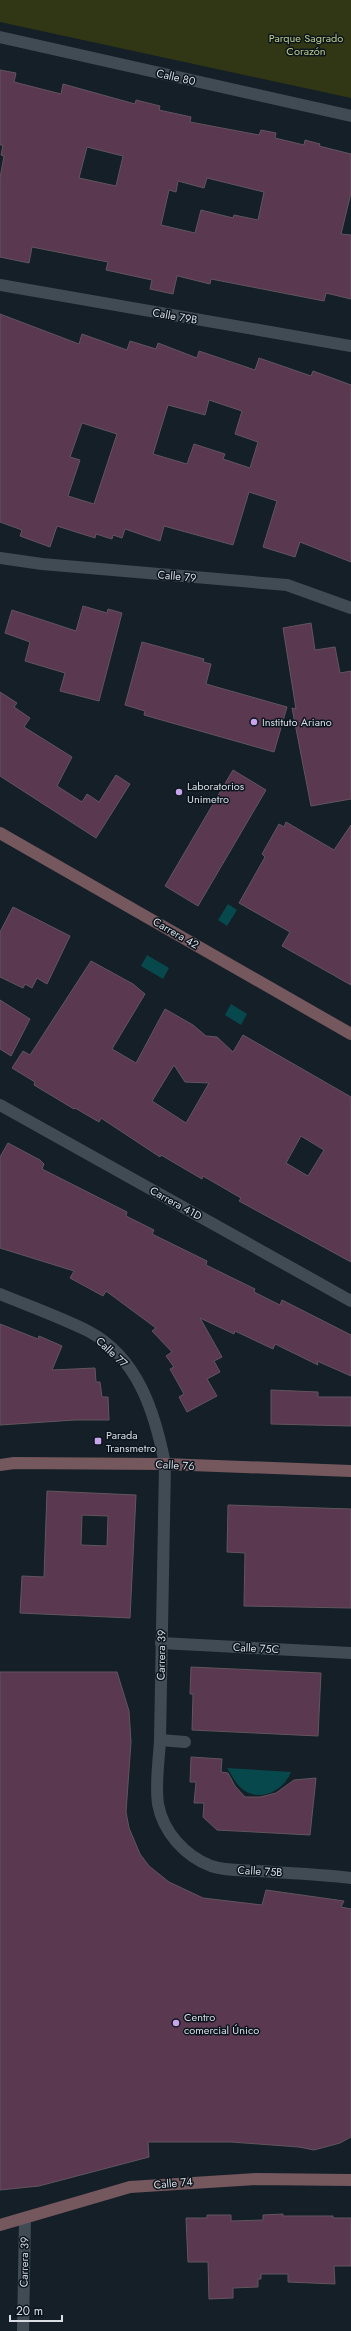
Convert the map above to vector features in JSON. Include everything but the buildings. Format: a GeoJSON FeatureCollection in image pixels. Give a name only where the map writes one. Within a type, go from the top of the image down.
{"type":"FeatureCollection","features":[{"type":"Feature","properties":{"kind":"street","name":"Calle 80"},"geometry":{"type":"LineString","coordinates":[[0,37],[351,116]]}},
{"type":"Feature","properties":{"kind":"street","name":"Calle 79B"},"geometry":{"type":"LineString","coordinates":[[0,285],[351,346]]}},
{"type":"Feature","properties":{"kind":"street","name":"Calle 79"},"geometry":{"type":"LineString","coordinates":[[0,558],[42,564],[287,586],[351,608]]}},
{"type":"Feature","properties":{"kind":"street","name":"Carrera 42"},"geometry":{"type":"LineString","coordinates":[[0,833],[351,1034]]}},
{"type":"Feature","properties":{"kind":"street","name":"Carrera 41D"},"geometry":{"type":"LineString","coordinates":[[0,1105],[351,1300]]}},
{"type":"Feature","properties":{"kind":"street","name":"Calle 77"},"geometry":{"type":"LineString","coordinates":[[0,1294],[88,1332],[111,1348],[129,1368],[145,1393],[157,1423],[165,1464]]}},
{"type":"Feature","properties":{"kind":"street","name":"Calle 76"},"geometry":{"type":"LineString","coordinates":[[0,1465],[14,1463],[165,1464],[351,1471]]}},
{"type":"Feature","properties":{"kind":"street","name":"Carrera 39"},"geometry":{"type":"LineString","coordinates":[[165,1464],[158,1804],[164,1823],[176,1842]]}},
{"type":"Feature","properties":{"kind":"street","name":"Calle 75C"},"geometry":{"type":"LineString","coordinates":[[161,1643],[351,1653]]}},
{"type":"Feature","properties":{"kind":"street"},"geometry":{"type":"LineString","coordinates":[[160,1740],[185,1742]]}},
{"type":"Feature","properties":{"kind":"street","name":"Calle 75B"},"geometry":{"type":"LineString","coordinates":[[176,1842],[190,1854],[212,1866],[232,1870],[351,1878]]}},
{"type":"Feature","properties":{"kind":"street","name":"Calle 74"},"geometry":{"type":"LineString","coordinates":[[0,2224],[130,2187],[256,2179],[351,2180]]}},
{"type":"Feature","properties":{"kind":"street","name":"Carrera 39"},"geometry":{"type":"LineString","coordinates":[[23,2331],[25,2218]]}},
{"type":"Feature","properties":{"kind":"green space","name":"Parque Sagrado Corazón"},"geometry":{"type":"Polygon","coordinates":[[[0,0],[351,0],[351,98],[0,22],[0,0]]]}},
{"type":"Feature","properties":{"kind":"shaded area"},"geometry":{"type":"Polygon","coordinates":[[[228,904],[237,910],[227,926],[218,920],[228,904]]]}},
{"type":"Feature","properties":{"kind":"shaded area"},"geometry":{"type":"Polygon","coordinates":[[[147,955],[169,968],[163,979],[141,966],[147,955]]]}},
{"type":"Feature","properties":{"kind":"shaded area"},"geometry":{"type":"Polygon","coordinates":[[[231,1004],[247,1014],[241,1025],[225,1015],[231,1004]]]}},
{"type":"Feature","properties":{"kind":"shaded area"},"geometry":{"type":"Polygon","coordinates":[[[227,1768],[291,1772],[282,1785],[276,1790],[261,1795],[254,1795],[240,1787],[227,1768]]]}},
{"type":"Feature","properties":{"kind":"place","name":"Instituto Ariano"},"geometry":{"type":"Point","coordinates":[254,722]}},
{"type":"Feature","properties":{"kind":"place","name":"Laboratorios Unimetro"},"geometry":{"type":"Point","coordinates":[179,792]}},
{"type":"Feature","properties":{"kind":"place","name":"Parada Transmetro"},"geometry":{"type":"Point","coordinates":[98,1441]}},
{"type":"Feature","properties":{"kind":"place","name":"Centro comercial Único"},"geometry":{"type":"Point","coordinates":[176,2023]}}]}
